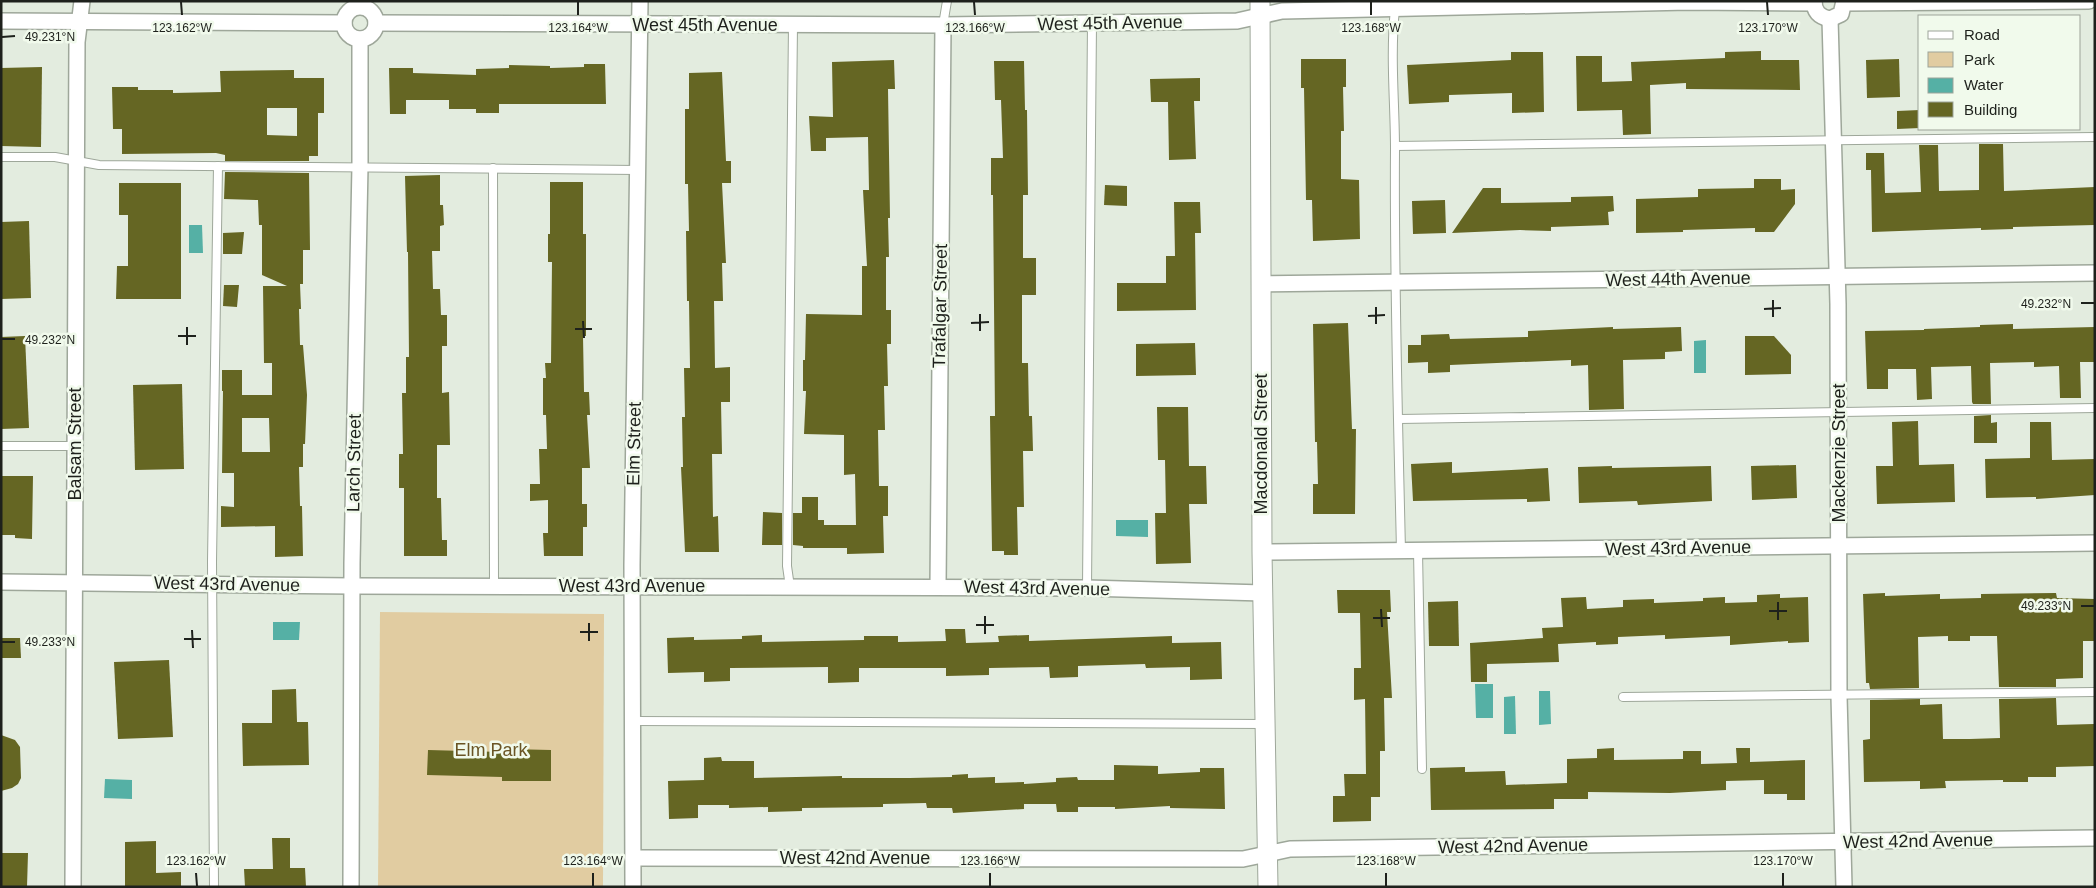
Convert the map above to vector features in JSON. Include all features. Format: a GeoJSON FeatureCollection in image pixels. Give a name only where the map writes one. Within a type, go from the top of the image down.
{"type":"FeatureCollection","features":[{"type":"Feature","properties":{"kind":"street","name":"Balsam Street"},"geometry":{"type":"LineString","coordinates":[[73,887],[77,42],[82,1]]}},
{"type":"Feature","properties":{"kind":"street","name":"Elm Street"},"geometry":{"type":"LineString","coordinates":[[633,887],[634,721],[632,586],[640,1]]}},
{"type":"Feature","properties":{"kind":"street"},"geometry":{"type":"LineString","coordinates":[[1814,2],[1818,15],[1830,19],[1841,14],[1844,2],[2090,1]]}},
{"type":"Feature","properties":{"kind":"street","name":"West 45th Avenue"},"geometry":{"type":"LineString","coordinates":[[376,23],[943,25],[1237,21],[1260,8],[1282,11],[1552,3],[1814,2]]}},
{"type":"Feature","properties":{"kind":"street"},"geometry":{"type":"LineString","coordinates":[[360,4],[371,12],[376,23],[371,34],[360,39],[349,35],[344,23],[345,17],[349,12],[360,4]]}},
{"type":"Feature","properties":{"kind":"street","name":"Macdonald Street"},"geometry":{"type":"LineString","coordinates":[[1260,8],[1262,552],[1268,887]]}},
{"type":"Feature","properties":{"kind":"street","name":"Mackenzie Street"},"geometry":{"type":"LineString","coordinates":[[1830,19],[1837,276],[1839,696],[1844,887]]}},
{"type":"Feature","properties":{"kind":"street"},"geometry":{"type":"LineString","coordinates":[[1,21],[344,23]]}},
{"type":"Feature","properties":{"kind":"street","name":"Trafalgar Street"},"geometry":{"type":"LineString","coordinates":[[938,587],[943,25]]}},
{"type":"Feature","properties":{"kind":"street","name":"Larch Street"},"geometry":{"type":"LineString","coordinates":[[351,887],[352,586],[360,166],[360,39]]}},
{"type":"Feature","properties":{"kind":"street","name":"West 44th Avenue"},"geometry":{"type":"LineString","coordinates":[[1260,284],[2095,273]]}},
{"type":"Feature","properties":{"kind":"street","name":"West 43rd Avenue"},"geometry":{"type":"LineString","coordinates":[[1262,552],[2095,543]]}},
{"type":"Feature","properties":{"kind":"street","name":"West 43rd Avenue"},"geometry":{"type":"LineString","coordinates":[[1,582],[352,586],[1087,588],[1263,593]]}},
{"type":"Feature","properties":{"kind":"street","name":"West 42nd Avenue"},"geometry":{"type":"LineString","coordinates":[[633,858],[1245,859],[1290,849],[2095,838]]}},
{"type":"Feature","properties":{"kind":"lane"},"geometry":{"type":"LineString","coordinates":[[943,25],[947,1]]}},
{"type":"Feature","properties":{"kind":"lane"},"geometry":{"type":"LineString","coordinates":[[1395,9],[1393,29],[1395,283],[1401,551]]}},
{"type":"Feature","properties":{"kind":"lane"},"geometry":{"type":"LineString","coordinates":[[1087,588],[1092,23]]}},
{"type":"Feature","properties":{"kind":"lane"},"geometry":{"type":"LineString","coordinates":[[790,587],[787,566],[793,25]]}},
{"type":"Feature","properties":{"kind":"lane"},"geometry":{"type":"LineString","coordinates":[[1395,146],[2095,137]]}},
{"type":"Feature","properties":{"kind":"lane"},"geometry":{"type":"LineString","coordinates":[[1,157],[55,157],[99,165],[638,170]]}},
{"type":"Feature","properties":{"kind":"lane"},"geometry":{"type":"LineString","coordinates":[[214,887],[212,584],[218,166]]}},
{"type":"Feature","properties":{"kind":"lane"},"geometry":{"type":"LineString","coordinates":[[494,168],[494,586]]}},
{"type":"Feature","properties":{"kind":"lane"},"geometry":{"type":"LineString","coordinates":[[1399,419],[2095,408]]}},
{"type":"Feature","properties":{"kind":"lane"},"geometry":{"type":"LineString","coordinates":[[1,446],[74,446]]}},
{"type":"Feature","properties":{"kind":"lane"},"geometry":{"type":"LineString","coordinates":[[1418,551],[1422,769]]}},
{"type":"Feature","properties":{"kind":"lane"},"geometry":{"type":"LineString","coordinates":[[1624,698],[2095,692]]}},
{"type":"Feature","properties":{"kind":"lane"},"geometry":{"type":"LineString","coordinates":[[634,721],[1265,724]]}},
{"type":"Feature","properties":{"kind":"green space","name":"Elm Park"},"geometry":{"type":"Polygon","coordinates":[[[380,612],[604,614],[603,887],[378,887],[380,612]]]}},
{"type":"Feature","properties":{"kind":"water"},"geometry":{"type":"Polygon","coordinates":[[[189,225],[202,225],[203,253],[189,253],[189,225]]]}},
{"type":"Feature","properties":{"kind":"water"},"geometry":{"type":"Polygon","coordinates":[[[1706,340],[1706,373],[1694,373],[1694,341],[1706,340]]]}},
{"type":"Feature","properties":{"kind":"water"},"geometry":{"type":"Polygon","coordinates":[[[1116,520],[1148,520],[1148,537],[1116,536],[1116,520]]]}},
{"type":"Feature","properties":{"kind":"water"},"geometry":{"type":"Polygon","coordinates":[[[273,622],[300,622],[299,640],[273,640],[273,622]]]}},
{"type":"Feature","properties":{"kind":"water"},"geometry":{"type":"Polygon","coordinates":[[[1475,684],[1493,684],[1493,718],[1476,718],[1475,684]]]}},
{"type":"Feature","properties":{"kind":"water"},"geometry":{"type":"Polygon","coordinates":[[[1539,691],[1550,691],[1551,724],[1539,725],[1539,691]]]}},
{"type":"Feature","properties":{"kind":"water"},"geometry":{"type":"Polygon","coordinates":[[[1515,696],[1516,734],[1504,734],[1504,697],[1515,696]]]}},
{"type":"Feature","properties":{"kind":"water"},"geometry":{"type":"Polygon","coordinates":[[[105,779],[132,780],[132,799],[104,798],[105,779]]]}},
{"type":"Feature","properties":{"kind":"building"},"geometry":{"type":"Polygon","coordinates":[[[1761,51],[1761,60],[1799,60],[1800,90],[1686,89],[1686,83],[1650,85],[1651,134],[1623,135],[1622,110],[1577,111],[1576,56],[1602,56],[1602,82],[1632,81],[1631,62],[1725,58],[1725,52],[1761,51]]]}},
{"type":"Feature","properties":{"kind":"building"},"geometry":{"type":"Polygon","coordinates":[[[1511,52],[1543,52],[1544,112],[1512,113],[1512,93],[1449,95],[1449,102],[1409,104],[1407,65],[1511,60],[1511,52]]]}},
{"type":"Feature","properties":{"kind":"building"},"geometry":{"type":"Polygon","coordinates":[[[1301,59],[1346,59],[1346,87],[1343,87],[1344,131],[1341,131],[1341,179],[1359,180],[1360,239],[1313,241],[1312,200],[1306,200],[1304,88],[1301,88],[1301,59]]]}},
{"type":"Feature","properties":{"kind":"building"},"geometry":{"type":"Polygon","coordinates":[[[1899,59],[1900,97],[1867,98],[1866,60],[1899,59]]]}},
{"type":"Feature","properties":{"kind":"building"},"geometry":{"type":"Polygon","coordinates":[[[894,60],[895,89],[888,89],[890,218],[888,218],[889,257],[886,257],[886,310],[891,310],[891,344],[887,344],[888,386],[884,386],[885,430],[878,430],[879,486],[888,486],[888,516],[883,516],[884,553],[847,554],[847,548],[803,548],[803,546],[793,545],[793,513],[802,513],[802,497],[818,497],[818,520],[824,520],[824,525],[856,525],[855,474],[844,475],[844,435],[804,434],[806,391],[803,391],[803,360],[805,360],[806,314],[862,315],[862,266],[867,266],[863,190],[869,190],[868,137],[826,138],[826,151],[811,151],[809,116],[833,117],[832,62],[894,60]]]}},
{"type":"Feature","properties":{"kind":"building"},"geometry":{"type":"Polygon","coordinates":[[[994,61],[1024,61],[1025,110],[1027,110],[1028,195],[1023,195],[1023,258],[1036,258],[1036,295],[1022,295],[1022,363],[1028,363],[1029,416],[1032,416],[1033,451],[1023,451],[1024,507],[1017,507],[1018,555],[1004,555],[1004,551],[992,551],[990,416],[995,416],[991,158],[1003,158],[1001,100],[995,100],[994,61]]]}},
{"type":"Feature","properties":{"kind":"building"},"geometry":{"type":"Polygon","coordinates":[[[584,64],[605,64],[606,104],[499,104],[499,113],[476,113],[476,109],[449,109],[449,100],[406,100],[406,114],[390,114],[389,68],[413,68],[413,73],[476,75],[476,69],[509,68],[509,65],[550,66],[550,68],[584,67],[584,64]]]}},
{"type":"Feature","properties":{"kind":"building"},"geometry":{"type":"Polygon","coordinates":[[[42,67],[41,147],[1,146],[1,68],[42,67]]]}},
{"type":"Feature","properties":{"kind":"building"},"geometry":{"type":"Polygon","coordinates":[[[294,70],[294,78],[324,78],[324,113],[318,113],[318,156],[309,156],[309,161],[225,161],[225,155],[216,153],[122,154],[122,129],[113,129],[112,87],[138,87],[138,90],[173,90],[173,93],[221,92],[220,71],[294,70]],[[267,108],[267,135],[297,136],[297,108],[267,108]]]}},
{"type":"Feature","properties":{"kind":"building"},"geometry":{"type":"Polygon","coordinates":[[[722,72],[726,161],[731,161],[731,183],[722,183],[726,263],[722,263],[723,301],[714,301],[715,368],[730,367],[730,402],[721,402],[722,454],[712,454],[713,517],[718,516],[719,552],[685,552],[681,467],[683,467],[682,417],[685,417],[684,368],[690,368],[689,301],[687,301],[686,231],[689,231],[688,184],[685,184],[685,109],[689,109],[689,73],[722,72]]]}},
{"type":"Feature","properties":{"kind":"building"},"geometry":{"type":"Polygon","coordinates":[[[1200,78],[1200,101],[1194,101],[1196,159],[1169,160],[1168,102],[1151,102],[1150,79],[1200,78]]]}},
{"type":"Feature","properties":{"kind":"building"},"geometry":{"type":"Polygon","coordinates":[[[1918,110],[1918,128],[1897,129],[1897,111],[1918,110]]]}},
{"type":"Feature","properties":{"kind":"building"},"geometry":{"type":"Polygon","coordinates":[[[1979,144],[2003,144],[2004,191],[2095,187],[2095,225],[1872,232],[1871,170],[1866,170],[1866,153],[1884,153],[1885,193],[1921,192],[1919,145],[1938,145],[1939,191],[1979,190],[1979,144]]]}},
{"type":"Feature","properties":{"kind":"building"},"geometry":{"type":"Polygon","coordinates":[[[225,172],[309,173],[310,250],[303,250],[303,284],[300,284],[301,309],[299,309],[300,345],[303,345],[307,395],[303,467],[299,467],[303,556],[275,557],[275,526],[221,527],[221,506],[234,507],[234,473],[222,473],[222,370],[242,370],[242,395],[272,395],[272,363],[264,363],[263,286],[287,286],[262,275],[262,225],[259,225],[258,200],[224,199],[225,172]],[[242,418],[242,452],[270,452],[269,418],[242,418]]]}},
{"type":"Feature","properties":{"kind":"building"},"geometry":{"type":"Polygon","coordinates":[[[440,175],[440,205],[443,205],[444,225],[440,226],[440,251],[432,251],[433,289],[440,289],[441,315],[447,315],[447,346],[442,346],[442,393],[449,392],[450,445],[437,445],[437,498],[441,498],[442,540],[447,540],[447,556],[404,556],[404,488],[399,488],[399,454],[403,454],[402,393],[406,393],[406,357],[409,357],[405,176],[440,175]]]}},
{"type":"Feature","properties":{"kind":"building"},"geometry":{"type":"Polygon","coordinates":[[[1754,179],[1781,179],[1781,190],[1795,189],[1795,204],[1774,232],[1755,232],[1755,228],[1636,233],[1636,199],[1698,197],[1698,189],[1754,188],[1754,179]]]}},
{"type":"Feature","properties":{"kind":"building"},"geometry":{"type":"Polygon","coordinates":[[[550,182],[583,182],[583,234],[586,234],[586,336],[583,336],[584,392],[589,392],[590,415],[587,415],[590,468],[582,468],[582,504],[587,504],[587,527],[583,527],[583,556],[544,556],[543,533],[548,533],[548,500],[530,501],[530,484],[540,484],[539,449],[547,449],[546,415],[543,415],[543,378],[546,378],[545,363],[551,363],[552,262],[548,262],[550,182]]]}},
{"type":"Feature","properties":{"kind":"building"},"geometry":{"type":"Polygon","coordinates":[[[119,183],[181,183],[181,299],[116,299],[117,266],[128,266],[128,215],[119,215],[119,183]]]}},
{"type":"Feature","properties":{"kind":"building"},"geometry":{"type":"Polygon","coordinates":[[[1105,185],[1127,186],[1127,206],[1104,205],[1105,185]]]}},
{"type":"Feature","properties":{"kind":"building"},"geometry":{"type":"Polygon","coordinates":[[[1483,188],[1501,188],[1501,203],[1571,202],[1571,197],[1613,196],[1614,211],[1608,212],[1609,225],[1551,227],[1551,231],[1520,230],[1452,233],[1483,188]]]}},
{"type":"Feature","properties":{"kind":"building"},"geometry":{"type":"Polygon","coordinates":[[[1445,200],[1446,233],[1413,234],[1412,201],[1445,200]]]}},
{"type":"Feature","properties":{"kind":"building"},"geometry":{"type":"Polygon","coordinates":[[[1174,202],[1200,202],[1201,233],[1195,233],[1196,310],[1117,311],[1117,283],[1166,283],[1166,256],[1175,256],[1174,202]]]}},
{"type":"Feature","properties":{"kind":"building"},"geometry":{"type":"Polygon","coordinates":[[[29,221],[31,298],[1,299],[1,222],[29,221]]]}},
{"type":"Feature","properties":{"kind":"building"},"geometry":{"type":"Polygon","coordinates":[[[244,232],[242,254],[223,254],[223,233],[244,232]]]}},
{"type":"Feature","properties":{"kind":"building"},"geometry":{"type":"Polygon","coordinates":[[[224,285],[239,285],[237,307],[223,306],[224,285]]]}},
{"type":"Feature","properties":{"kind":"building"},"geometry":{"type":"Polygon","coordinates":[[[1348,323],[1352,429],[1356,429],[1355,514],[1313,514],[1313,484],[1318,484],[1317,442],[1315,442],[1313,324],[1348,323]]]}},
{"type":"Feature","properties":{"kind":"building"},"geometry":{"type":"Polygon","coordinates":[[[2013,324],[2013,329],[2095,327],[2095,362],[2080,362],[2081,398],[2060,398],[2059,366],[2034,367],[2034,362],[1990,363],[1991,404],[1973,404],[1971,366],[1931,367],[1932,399],[1917,400],[1916,369],[1888,369],[1888,389],[1867,389],[1865,331],[1924,330],[2013,324]]]}},
{"type":"Feature","properties":{"kind":"building"},"geometry":{"type":"Polygon","coordinates":[[[1613,327],[1613,329],[1681,327],[1682,351],[1665,352],[1665,359],[1623,360],[1624,409],[1589,410],[1588,365],[1571,366],[1571,360],[1450,365],[1450,372],[1428,373],[1428,362],[1408,363],[1408,345],[1421,345],[1421,335],[1449,334],[1450,339],[1528,337],[1528,331],[1613,327]]]}},
{"type":"Feature","properties":{"kind":"building"},"geometry":{"type":"Polygon","coordinates":[[[25,336],[29,428],[1,429],[1,337],[25,336]]]}},
{"type":"Feature","properties":{"kind":"building"},"geometry":{"type":"Polygon","coordinates":[[[1745,336],[1774,336],[1791,355],[1791,374],[1745,375],[1745,336]]]}},
{"type":"Feature","properties":{"kind":"building"},"geometry":{"type":"Polygon","coordinates":[[[1195,343],[1196,375],[1136,376],[1136,344],[1195,343]]]}},
{"type":"Feature","properties":{"kind":"building"},"geometry":{"type":"Polygon","coordinates":[[[182,384],[184,469],[135,470],[133,385],[182,384]]]}},
{"type":"Feature","properties":{"kind":"building"},"geometry":{"type":"Polygon","coordinates":[[[1157,407],[1188,407],[1189,466],[1206,466],[1207,504],[1189,504],[1191,563],[1156,564],[1155,513],[1166,513],[1165,460],[1158,460],[1157,407]]]}},
{"type":"Feature","properties":{"kind":"building"},"geometry":{"type":"Polygon","coordinates":[[[1991,415],[1991,423],[1997,422],[1997,443],[1974,443],[1974,416],[1991,415]]]}},
{"type":"Feature","properties":{"kind":"building"},"geometry":{"type":"Polygon","coordinates":[[[1918,421],[1919,465],[1954,464],[1955,502],[1877,504],[1876,466],[1893,466],[1892,422],[1918,421]]]}},
{"type":"Feature","properties":{"kind":"building"},"geometry":{"type":"Polygon","coordinates":[[[2030,422],[2051,422],[2052,460],[2095,459],[2095,495],[2036,499],[2036,497],[1986,498],[1985,459],[2030,458],[2030,422]]]}},
{"type":"Feature","properties":{"kind":"building"},"geometry":{"type":"Polygon","coordinates":[[[1452,462],[1452,473],[1548,468],[1550,501],[1527,502],[1527,499],[1413,501],[1411,464],[1452,462]]]}},
{"type":"Feature","properties":{"kind":"building"},"geometry":{"type":"Polygon","coordinates":[[[1796,465],[1797,498],[1752,500],[1751,466],[1796,465]]]}},
{"type":"Feature","properties":{"kind":"building"},"geometry":{"type":"Polygon","coordinates":[[[1612,466],[1612,468],[1711,466],[1712,501],[1638,505],[1637,501],[1579,503],[1578,467],[1612,466]]]}},
{"type":"Feature","properties":{"kind":"building"},"geometry":{"type":"Polygon","coordinates":[[[1,476],[33,476],[32,539],[15,538],[15,535],[1,535],[1,476]]]}},
{"type":"Feature","properties":{"kind":"building"},"geometry":{"type":"Polygon","coordinates":[[[763,512],[782,513],[782,545],[762,545],[763,512]]]}},
{"type":"Feature","properties":{"kind":"building"},"geometry":{"type":"Polygon","coordinates":[[[1337,590],[1390,590],[1391,612],[1387,612],[1392,698],[1384,698],[1385,751],[1380,751],[1380,797],[1371,797],[1371,821],[1333,822],[1333,796],[1345,796],[1344,774],[1366,774],[1365,699],[1354,700],[1354,668],[1361,668],[1360,613],[1338,613],[1337,590]]]}},
{"type":"Feature","properties":{"kind":"building"},"geometry":{"type":"Polygon","coordinates":[[[1885,593],[1885,596],[1940,594],[1940,599],[1981,598],[1981,594],[2056,593],[2057,598],[2095,599],[2095,641],[2083,641],[2083,678],[2056,679],[2056,687],[1999,687],[1997,636],[1970,636],[1970,641],[1948,641],[1948,636],[1918,637],[1919,688],[1870,689],[1869,683],[1866,683],[1863,594],[1885,593]]]}},
{"type":"Feature","properties":{"kind":"building"},"geometry":{"type":"Polygon","coordinates":[[[1780,594],[1780,598],[1808,597],[1809,642],[1788,643],[1788,641],[1730,645],[1730,636],[1665,639],[1665,635],[1618,637],[1618,644],[1596,645],[1596,642],[1558,644],[1559,662],[1487,664],[1487,682],[1471,682],[1470,643],[1543,638],[1542,628],[1563,627],[1561,598],[1586,597],[1587,609],[1623,607],[1623,600],[1654,599],[1654,603],[1703,601],[1703,598],[1725,597],[1725,603],[1757,602],[1757,595],[1780,594]]]}},
{"type":"Feature","properties":{"kind":"building"},"geometry":{"type":"Polygon","coordinates":[[[1458,601],[1459,646],[1429,646],[1428,602],[1458,601]]]}},
{"type":"Feature","properties":{"kind":"building"},"geometry":{"type":"Polygon","coordinates":[[[945,629],[965,629],[966,643],[999,642],[998,636],[1029,635],[1029,641],[1172,636],[1172,643],[1221,642],[1222,679],[1190,680],[1190,667],[1146,668],[1145,664],[1078,666],[1078,677],[1050,678],[1049,667],[989,668],[989,675],[946,676],[946,668],[859,668],[859,682],[828,683],[828,667],[730,668],[730,681],[704,682],[704,672],[668,673],[667,638],[694,637],[694,640],[742,639],[742,636],[762,635],[762,642],[864,640],[864,636],[898,636],[898,642],[946,641],[945,629]]]}},
{"type":"Feature","properties":{"kind":"building"},"geometry":{"type":"Polygon","coordinates":[[[1,638],[20,638],[21,658],[1,658],[1,638]]]}},
{"type":"Feature","properties":{"kind":"building"},"geometry":{"type":"Polygon","coordinates":[[[169,660],[173,737],[118,739],[114,662],[169,660]]]}},
{"type":"Feature","properties":{"kind":"building"},"geometry":{"type":"Polygon","coordinates":[[[296,689],[297,722],[308,722],[309,765],[243,766],[242,723],[272,723],[272,690],[296,689]]]}},
{"type":"Feature","properties":{"kind":"building"},"geometry":{"type":"Polygon","coordinates":[[[2056,698],[2057,725],[2094,724],[2095,766],[2056,767],[2056,777],[2028,777],[2028,782],[2003,782],[2003,780],[1945,781],[1946,788],[1920,789],[1920,781],[1864,782],[1863,740],[1870,739],[1870,700],[1920,699],[1920,705],[1942,704],[1943,739],[1970,739],[2000,738],[1999,699],[2056,698]]]}},
{"type":"Feature","properties":{"kind":"building"},"geometry":{"type":"Polygon","coordinates":[[[1,735],[15,740],[20,747],[21,778],[18,784],[12,788],[1,791],[1,735]]]}},
{"type":"Feature","properties":{"kind":"building"},"geometry":{"type":"Polygon","coordinates":[[[1614,748],[1614,760],[1683,759],[1683,751],[1701,751],[1701,764],[1737,763],[1736,748],[1750,748],[1750,762],[1805,760],[1805,800],[1787,800],[1787,794],[1764,794],[1764,780],[1726,781],[1726,790],[1670,793],[1588,792],[1588,799],[1554,799],[1554,809],[1431,810],[1430,768],[1465,767],[1465,772],[1505,771],[1506,785],[1567,783],[1567,759],[1597,758],[1597,749],[1614,748]]]}},
{"type":"Feature","properties":{"kind":"building"},"geometry":{"type":"Polygon","coordinates":[[[502,749],[551,750],[551,781],[502,781],[502,777],[427,775],[428,750],[502,752],[502,749]]]}},
{"type":"Feature","properties":{"kind":"building"},"geometry":{"type":"Polygon","coordinates":[[[721,757],[722,761],[754,761],[754,778],[842,776],[842,778],[910,778],[952,777],[952,775],[968,774],[968,778],[995,777],[995,783],[1024,782],[1024,784],[1056,782],[1056,778],[1077,777],[1078,780],[1114,780],[1114,765],[1158,766],[1158,774],[1200,772],[1200,768],[1224,768],[1225,809],[1170,808],[1170,806],[1115,809],[1115,807],[1078,807],[1078,812],[1057,812],[1056,804],[1024,804],[1024,809],[953,813],[952,808],[927,808],[926,803],[883,804],[883,807],[802,808],[802,811],[768,812],[768,807],[729,808],[729,805],[698,805],[698,818],[669,819],[668,781],[704,780],[704,758],[721,757]]]}},
{"type":"Feature","properties":{"kind":"building"},"geometry":{"type":"Polygon","coordinates":[[[272,838],[290,838],[290,868],[305,868],[306,887],[245,887],[244,869],[273,869],[272,838]]]}},
{"type":"Feature","properties":{"kind":"building"},"geometry":{"type":"Polygon","coordinates":[[[156,841],[156,873],[181,872],[181,887],[125,887],[125,842],[156,841]]]}},
{"type":"Feature","properties":{"kind":"building"},"geometry":{"type":"Polygon","coordinates":[[[1,853],[28,853],[27,887],[1,887],[1,853]]]}}]}
